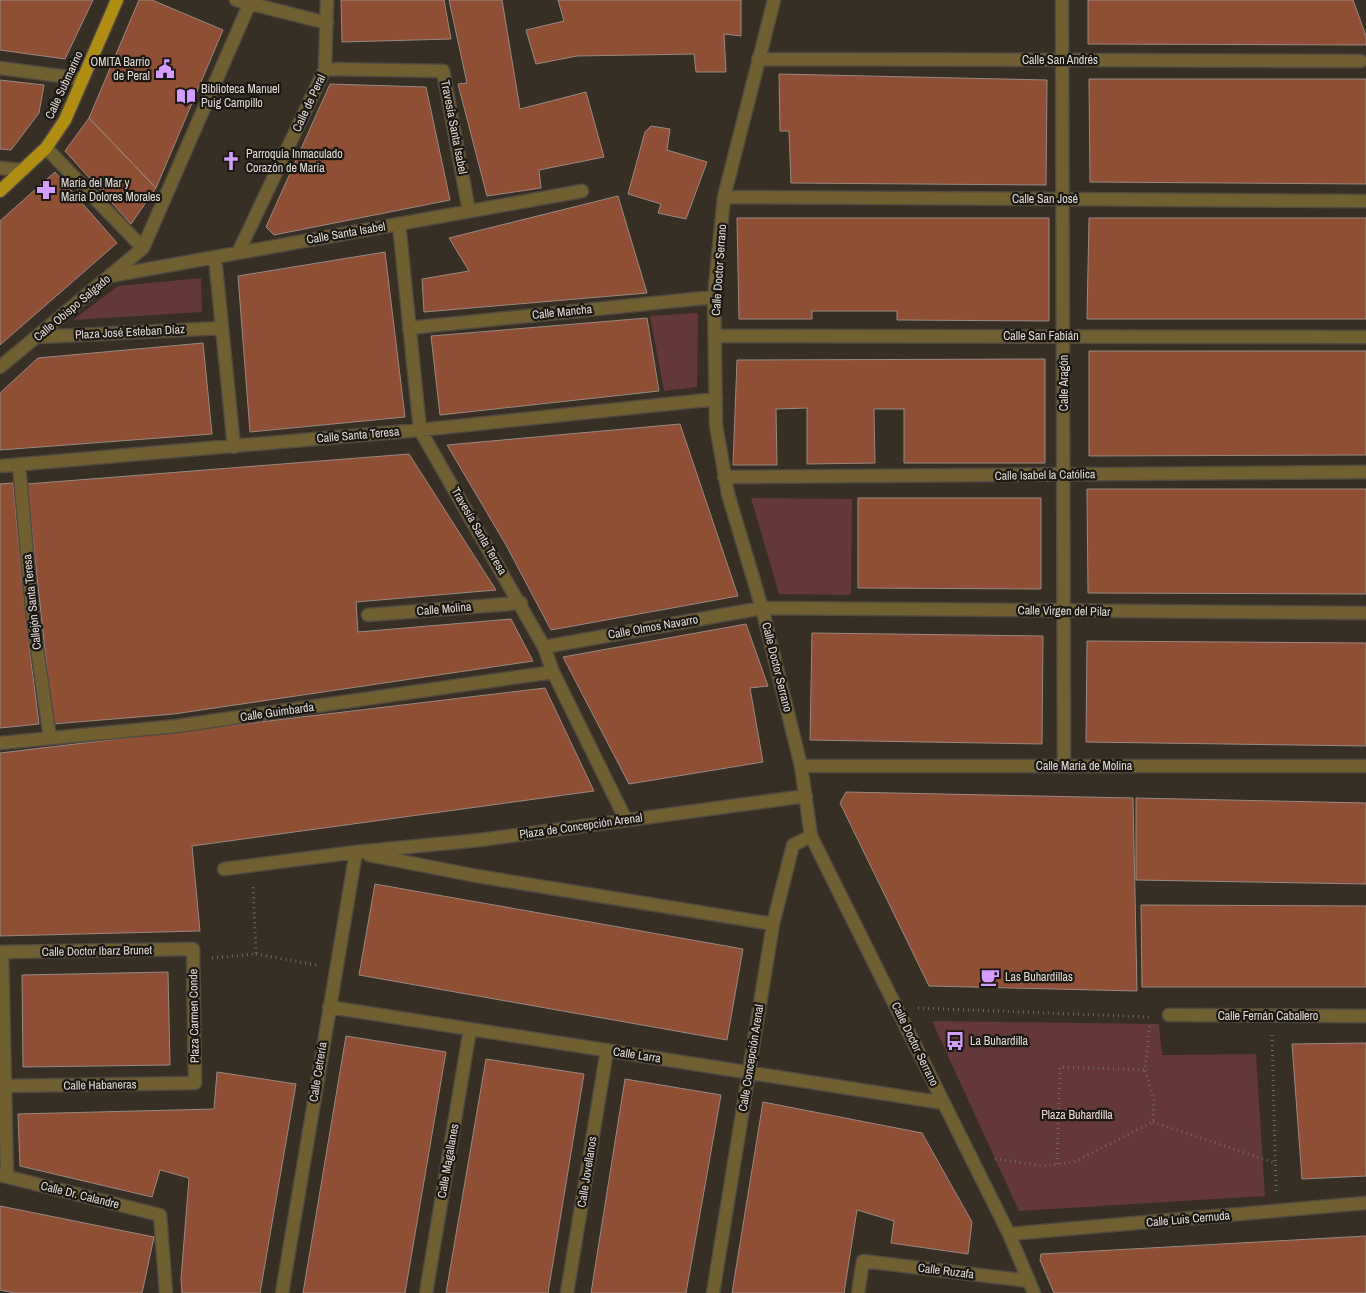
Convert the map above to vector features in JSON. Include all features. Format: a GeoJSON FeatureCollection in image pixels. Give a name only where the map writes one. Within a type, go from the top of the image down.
{"type":"FeatureCollection","features":[{"type":"Feature","properties":{"kind":"main road","name":"Calle Submarino"},"geometry":{"type":"LineString","coordinates":[[0,191],[46,148],[65,120],[117,0]]}},
{"type":"Feature","properties":{"kind":"street"},"geometry":{"type":"LineString","coordinates":[[236,0],[249,5],[327,22]]}},
{"type":"Feature","properties":{"kind":"street","name":"Calle de Peral"},"geometry":{"type":"LineString","coordinates":[[238,253],[325,69],[327,0]]}},
{"type":"Feature","properties":{"kind":"street","name":"Calle Doctor Serrano"},"geometry":{"type":"LineString","coordinates":[[774,0],[724,197],[714,296],[716,425],[724,478],[762,608],[801,766],[812,836],[1009,1234],[1031,1287]]}},
{"type":"Feature","properties":{"kind":"street","name":"Calle Aragón"},"geometry":{"type":"LineString","coordinates":[[1062,0],[1064,766]]}},
{"type":"Feature","properties":{"kind":"street"},"geometry":{"type":"LineString","coordinates":[[46,148],[143,248],[249,5]]}},
{"type":"Feature","properties":{"kind":"street","name":"Calle San Andrés"},"geometry":{"type":"LineString","coordinates":[[758,59],[1361,61]]}},
{"type":"Feature","properties":{"kind":"street"},"geometry":{"type":"LineString","coordinates":[[0,68],[83,78]]}},
{"type":"Feature","properties":{"kind":"street","name":"Travesía Santa Isabel"},"geometry":{"type":"LineString","coordinates":[[325,69],[443,72],[469,211]]}},
{"type":"Feature","properties":{"kind":"street"},"geometry":{"type":"LineString","coordinates":[[0,168],[23,170]]}},
{"type":"Feature","properties":{"kind":"street","name":"Calle Santa Isabel"},"geometry":{"type":"LineString","coordinates":[[110,276],[582,191]]}},
{"type":"Feature","properties":{"kind":"street","name":"Calle San José"},"geometry":{"type":"LineString","coordinates":[[724,197],[1366,202]]}},
{"type":"Feature","properties":{"kind":"street","name":"Travesía Santa Teresa"},"geometry":{"type":"LineString","coordinates":[[399,224],[420,430],[521,603],[544,647],[553,672],[626,820]]}},
{"type":"Feature","properties":{"kind":"street","name":"Calle Obispo Salgado"},"geometry":{"type":"LineString","coordinates":[[0,367],[143,248]]}},
{"type":"Feature","properties":{"kind":"street"},"geometry":{"type":"LineString","coordinates":[[215,257],[234,447]]}},
{"type":"Feature","properties":{"kind":"street","name":"Calle Mancha"},"geometry":{"type":"LineString","coordinates":[[409,328],[714,296]]}},
{"type":"Feature","properties":{"kind":"street","name":"Plaza José Esteban Díaz"},"geometry":{"type":"LineString","coordinates":[[38,337],[222,328]]}},
{"type":"Feature","properties":{"kind":"street","name":"Calle San Fabián"},"geometry":{"type":"LineString","coordinates":[[716,336],[1366,337]]}},
{"type":"Feature","properties":{"kind":"street","name":"Calle Santa Teresa"},"geometry":{"type":"LineString","coordinates":[[0,466],[420,430],[716,399]]}},
{"type":"Feature","properties":{"kind":"street","name":"Callejón Santa Teresa"},"geometry":{"type":"LineString","coordinates":[[19,465],[32,621],[50,738]]}},
{"type":"Feature","properties":{"kind":"street","name":"Calle Isabel la Católica"},"geometry":{"type":"LineString","coordinates":[[724,478],[1366,472]]}},
{"type":"Feature","properties":{"kind":"street","name":"Calle Molina"},"geometry":{"type":"LineString","coordinates":[[368,615],[521,603]]}},
{"type":"Feature","properties":{"kind":"street","name":"Calle Virgen del Pilar"},"geometry":{"type":"LineString","coordinates":[[762,608],[1366,613]]}},
{"type":"Feature","properties":{"kind":"street","name":"Calle Olmos Navarro"},"geometry":{"type":"LineString","coordinates":[[544,647],[762,608]]}},
{"type":"Feature","properties":{"kind":"street","name":"Calle Guimbarda"},"geometry":{"type":"LineString","coordinates":[[0,742],[177,726],[553,672]]}},
{"type":"Feature","properties":{"kind":"street","name":"Calle María de Molina"},"geometry":{"type":"LineString","coordinates":[[801,766],[1366,766]]}},
{"type":"Feature","properties":{"kind":"street","name":"Plaza de Concepción Arenal"},"geometry":{"type":"LineString","coordinates":[[224,869],[356,852],[480,840],[806,796]]}},
{"type":"Feature","properties":{"kind":"street","name":"Calle Concepción Arenal"},"geometry":{"type":"LineString","coordinates":[[713,1293],[773,924],[793,845],[812,836]]}},
{"type":"Feature","properties":{"kind":"street","name":"Plaza de Concepción Arenal"},"geometry":{"type":"LineString","coordinates":[[356,852],[478,876],[773,924]]}},
{"type":"Feature","properties":{"kind":"street","name":"Calle Cetrería"},"geometry":{"type":"LineString","coordinates":[[282,1293],[356,852]]}},
{"type":"Feature","properties":{"kind":"street","name":"Calle Doctor Ibarz Brunet"},"geometry":{"type":"LineString","coordinates":[[1,952],[193,949]]}},
{"type":"Feature","properties":{"kind":"street","name":"Plaza Carmen Conde"},"geometry":{"type":"LineString","coordinates":[[193,949],[194,1083]]}},
{"type":"Feature","properties":{"kind":"street"},"geometry":{"type":"LineString","coordinates":[[1,952],[5,1086],[4,1176]]}},
{"type":"Feature","properties":{"kind":"street","name":"Calle Larra"},"geometry":{"type":"LineString","coordinates":[[329,1007],[944,1104]]}},
{"type":"Feature","properties":{"kind":"street","name":"Calle Fernán Caballero"},"geometry":{"type":"LineString","coordinates":[[1169,1015],[1366,1016]]}},
{"type":"Feature","properties":{"kind":"street","name":"Calle Magallanes"},"geometry":{"type":"LineString","coordinates":[[426,1293],[470,1029]]}},
{"type":"Feature","properties":{"kind":"street","name":"Calle Jovellanos"},"geometry":{"type":"LineString","coordinates":[[567,1293],[608,1050]]}},
{"type":"Feature","properties":{"kind":"street","name":"Calle Habaneras"},"geometry":{"type":"LineString","coordinates":[[5,1086],[194,1083]]}},
{"type":"Feature","properties":{"kind":"street","name":"Calle Dr. Calandre"},"geometry":{"type":"LineString","coordinates":[[4,1176],[160,1215],[166,1293]]}},
{"type":"Feature","properties":{"kind":"street","name":"Calle Luis Cernuda"},"geometry":{"type":"LineString","coordinates":[[1009,1234],[1366,1203]]}},
{"type":"Feature","properties":{"kind":"street","name":"Calle Ruzafa"},"geometry":{"type":"LineString","coordinates":[[858,1293],[863,1261],[1031,1287]]}},
{"type":"Feature","properties":{"kind":"path"},"geometry":{"type":"LineString","coordinates":[[252,866],[256,954]]}},
{"type":"Feature","properties":{"kind":"path"},"geometry":{"type":"LineString","coordinates":[[193,949],[213,958],[256,954],[336,968]]}},
{"type":"Feature","properties":{"kind":"path"},"geometry":{"type":"LineString","coordinates":[[896,1007],[1150,1015],[1146,1070],[1154,1100],[1153,1122]]}},
{"type":"Feature","properties":{"kind":"path"},"geometry":{"type":"LineString","coordinates":[[1272,1017],[1275,1163],[1278,1211]]}},
{"type":"Feature","properties":{"kind":"path"},"geometry":{"type":"LineString","coordinates":[[1057,1164],[1060,1067],[1146,1070]]}},
{"type":"Feature","properties":{"kind":"path"},"geometry":{"type":"LineString","coordinates":[[970,1155],[1044,1166],[1074,1162],[1153,1122],[1275,1163]]}},
{"type":"Feature","properties":{"kind":"green space"},"geometry":{"type":"Polygon","coordinates":[[[201,278],[202,312],[73,320],[118,286],[201,278]]]}},
{"type":"Feature","properties":{"kind":"green space"},"geometry":{"type":"Polygon","coordinates":[[[698,313],[697,387],[664,391],[650,316],[698,313]]]}},
{"type":"Feature","properties":{"kind":"green space"},"geometry":{"type":"Polygon","coordinates":[[[751,498],[852,499],[851,595],[779,594],[751,498]]]}},
{"type":"Feature","properties":{"kind":"green space","name":"Plaza Buhardilla"},"geometry":{"type":"Polygon","coordinates":[[[932,1021],[1159,1024],[1162,1055],[1256,1054],[1265,1196],[1019,1211],[932,1021]]]}},
{"type":"Feature","properties":{"kind":"building"},"geometry":{"type":"Polygon","coordinates":[[[0,0],[93,0],[65,59],[0,50],[0,0]]]}},
{"type":"Feature","properties":{"kind":"building"},"geometry":{"type":"Polygon","coordinates":[[[139,0],[152,0],[223,30],[156,188],[89,118],[139,0]]]}},
{"type":"Feature","properties":{"kind":"building"},"geometry":{"type":"Polygon","coordinates":[[[341,0],[444,0],[451,39],[342,42],[341,0]]]}},
{"type":"Feature","properties":{"kind":"building"},"geometry":{"type":"Polygon","coordinates":[[[449,0],[502,0],[520,109],[586,92],[604,157],[539,170],[541,188],[487,196],[458,84],[467,83],[449,0]]]}},
{"type":"Feature","properties":{"kind":"building"},"geometry":{"type":"Polygon","coordinates":[[[558,0],[741,0],[741,36],[724,34],[726,72],[696,72],[694,54],[577,56],[536,64],[526,30],[564,21],[558,0]]]}},
{"type":"Feature","properties":{"kind":"building"},"geometry":{"type":"Polygon","coordinates":[[[1088,0],[1353,0],[1366,36],[1366,45],[1088,44],[1088,0]]]}},
{"type":"Feature","properties":{"kind":"building"},"geometry":{"type":"Polygon","coordinates":[[[779,74],[1047,80],[1046,185],[791,183],[789,131],[780,131],[779,74]]]}},
{"type":"Feature","properties":{"kind":"building"},"geometry":{"type":"Polygon","coordinates":[[[1089,79],[1366,79],[1366,184],[1090,182],[1089,79]]]}},
{"type":"Feature","properties":{"kind":"building"},"geometry":{"type":"Polygon","coordinates":[[[0,80],[44,85],[39,113],[11,150],[0,149],[0,80]]]}},
{"type":"Feature","properties":{"kind":"building"},"geometry":{"type":"Polygon","coordinates":[[[330,84],[426,87],[450,200],[274,235],[266,227],[330,84]]]}},
{"type":"Feature","properties":{"kind":"building"},"geometry":{"type":"Polygon","coordinates":[[[89,118],[156,188],[131,224],[65,151],[89,118]]]}},
{"type":"Feature","properties":{"kind":"building"},"geometry":{"type":"Polygon","coordinates":[[[651,126],[670,129],[667,150],[707,162],[686,219],[658,213],[661,204],[628,194],[645,132],[651,126]]]}},
{"type":"Feature","properties":{"kind":"building"},"geometry":{"type":"Polygon","coordinates":[[[55,172],[117,243],[0,345],[0,221],[55,172]]]}},
{"type":"Feature","properties":{"kind":"building"},"geometry":{"type":"Polygon","coordinates":[[[618,196],[647,293],[424,312],[422,279],[469,271],[449,238],[618,196]]]}},
{"type":"Feature","properties":{"kind":"building"},"geometry":{"type":"Polygon","coordinates":[[[737,218],[1049,218],[1049,321],[897,320],[897,311],[812,311],[812,319],[739,319],[737,218]]]}},
{"type":"Feature","properties":{"kind":"building"},"geometry":{"type":"Polygon","coordinates":[[[1089,218],[1366,218],[1366,319],[1087,319],[1089,218]]]}},
{"type":"Feature","properties":{"kind":"building"},"geometry":{"type":"Polygon","coordinates":[[[385,252],[405,417],[250,432],[238,276],[385,252]]]}},
{"type":"Feature","properties":{"kind":"building"},"geometry":{"type":"Polygon","coordinates":[[[647,318],[659,391],[440,415],[431,336],[647,318]]]}},
{"type":"Feature","properties":{"kind":"building"},"geometry":{"type":"Polygon","coordinates":[[[203,343],[212,434],[0,450],[0,393],[38,358],[203,343]]]}},
{"type":"Feature","properties":{"kind":"building"},"geometry":{"type":"Polygon","coordinates":[[[1089,351],[1366,351],[1366,455],[1089,456],[1089,351]]]}},
{"type":"Feature","properties":{"kind":"building"},"geometry":{"type":"Polygon","coordinates":[[[1045,359],[1045,463],[904,463],[904,409],[874,409],[875,463],[807,464],[807,408],[776,409],[777,465],[733,465],[737,360],[1045,359]]]}},
{"type":"Feature","properties":{"kind":"building"},"geometry":{"type":"Polygon","coordinates":[[[680,424],[738,596],[551,630],[506,545],[447,445],[680,424]]]}},
{"type":"Feature","properties":{"kind":"building"},"geometry":{"type":"Polygon","coordinates":[[[409,454],[496,590],[356,602],[358,632],[511,619],[533,661],[174,714],[53,724],[27,484],[409,454]]]}},
{"type":"Feature","properties":{"kind":"building"},"geometry":{"type":"Polygon","coordinates":[[[13,483],[26,621],[39,724],[0,728],[0,484],[13,483]]]}},
{"type":"Feature","properties":{"kind":"building"},"geometry":{"type":"Polygon","coordinates":[[[1087,489],[1366,489],[1366,594],[1088,593],[1087,489]]]}},
{"type":"Feature","properties":{"kind":"building"},"geometry":{"type":"Polygon","coordinates":[[[858,498],[1041,498],[1041,589],[858,588],[858,498]]]}},
{"type":"Feature","properties":{"kind":"building"},"geometry":{"type":"Polygon","coordinates":[[[746,624],[768,686],[750,688],[763,762],[629,784],[563,657],[746,624]]]}},
{"type":"Feature","properties":{"kind":"building"},"geometry":{"type":"Polygon","coordinates":[[[812,633],[1043,636],[1042,744],[810,740],[812,633]]]}},
{"type":"Feature","properties":{"kind":"building"},"geometry":{"type":"Polygon","coordinates":[[[1087,641],[1366,643],[1366,746],[1086,742],[1087,641]]]}},
{"type":"Feature","properties":{"kind":"building"},"geometry":{"type":"Polygon","coordinates":[[[545,688],[594,791],[192,846],[200,931],[0,936],[0,753],[545,688]]]}},
{"type":"Feature","properties":{"kind":"building"},"geometry":{"type":"Polygon","coordinates":[[[846,792],[1133,798],[1137,991],[929,986],[840,803],[846,792]]]}},
{"type":"Feature","properties":{"kind":"building"},"geometry":{"type":"Polygon","coordinates":[[[1136,798],[1366,803],[1366,884],[1136,880],[1136,798]]]}},
{"type":"Feature","properties":{"kind":"building"},"geometry":{"type":"Polygon","coordinates":[[[375,884],[743,949],[727,1040],[359,975],[375,884]]]}},
{"type":"Feature","properties":{"kind":"building"},"geometry":{"type":"Polygon","coordinates":[[[1141,905],[1366,906],[1366,987],[1142,987],[1141,905]]]}},
{"type":"Feature","properties":{"kind":"building"},"geometry":{"type":"Polygon","coordinates":[[[168,972],[170,1065],[23,1067],[22,975],[168,972]]]}},
{"type":"Feature","properties":{"kind":"building"},"geometry":{"type":"Polygon","coordinates":[[[346,1036],[446,1052],[405,1293],[303,1293],[346,1036]]]}},
{"type":"Feature","properties":{"kind":"building"},"geometry":{"type":"Polygon","coordinates":[[[1366,1043],[1366,1176],[1302,1179],[1292,1044],[1366,1043]]]}},
{"type":"Feature","properties":{"kind":"building"},"geometry":{"type":"Polygon","coordinates":[[[486,1059],[584,1074],[548,1293],[446,1293],[486,1059]]]}},
{"type":"Feature","properties":{"kind":"building"},"geometry":{"type":"Polygon","coordinates":[[[217,1072],[296,1084],[260,1293],[182,1293],[181,1279],[189,1178],[160,1170],[152,1197],[20,1166],[18,1114],[214,1109],[217,1072]]]}},
{"type":"Feature","properties":{"kind":"building"},"geometry":{"type":"Polygon","coordinates":[[[625,1079],[721,1095],[686,1293],[591,1293],[625,1079]]]}},
{"type":"Feature","properties":{"kind":"building"},"geometry":{"type":"Polygon","coordinates":[[[763,1102],[922,1133],[972,1222],[968,1254],[891,1243],[894,1221],[857,1210],[844,1293],[732,1293],[763,1102]]]}},
{"type":"Feature","properties":{"kind":"building"},"geometry":{"type":"Polygon","coordinates":[[[0,1206],[154,1237],[142,1293],[14,1293],[0,1290],[0,1206]]]}},
{"type":"Feature","properties":{"kind":"building"},"geometry":{"type":"Polygon","coordinates":[[[1366,1236],[1366,1293],[1054,1293],[1040,1260],[1041,1254],[1366,1236]]]}},
{"type":"Feature","properties":{"kind":"place","name":"OMITA Barrio de Peral"},"geometry":{"type":"Point","coordinates":[165,69]}},
{"type":"Feature","properties":{"kind":"place","name":"Biblioteca Manuel Puig Campillo"},"geometry":{"type":"Point","coordinates":[186,96]}},
{"type":"Feature","properties":{"kind":"place","name":"Parroquia Inmaculado Corazón de María"},"geometry":{"type":"Point","coordinates":[231,161]}},
{"type":"Feature","properties":{"kind":"place","name":"María del Mar y María Dolores Morales"},"geometry":{"type":"Point","coordinates":[46,190]}},
{"type":"Feature","properties":{"kind":"place","name":"Las Buhardillas"},"geometry":{"type":"Point","coordinates":[990,977]}},
{"type":"Feature","properties":{"kind":"place","name":"La Buhardilla"},"geometry":{"type":"Point","coordinates":[955,1041]}}]}
